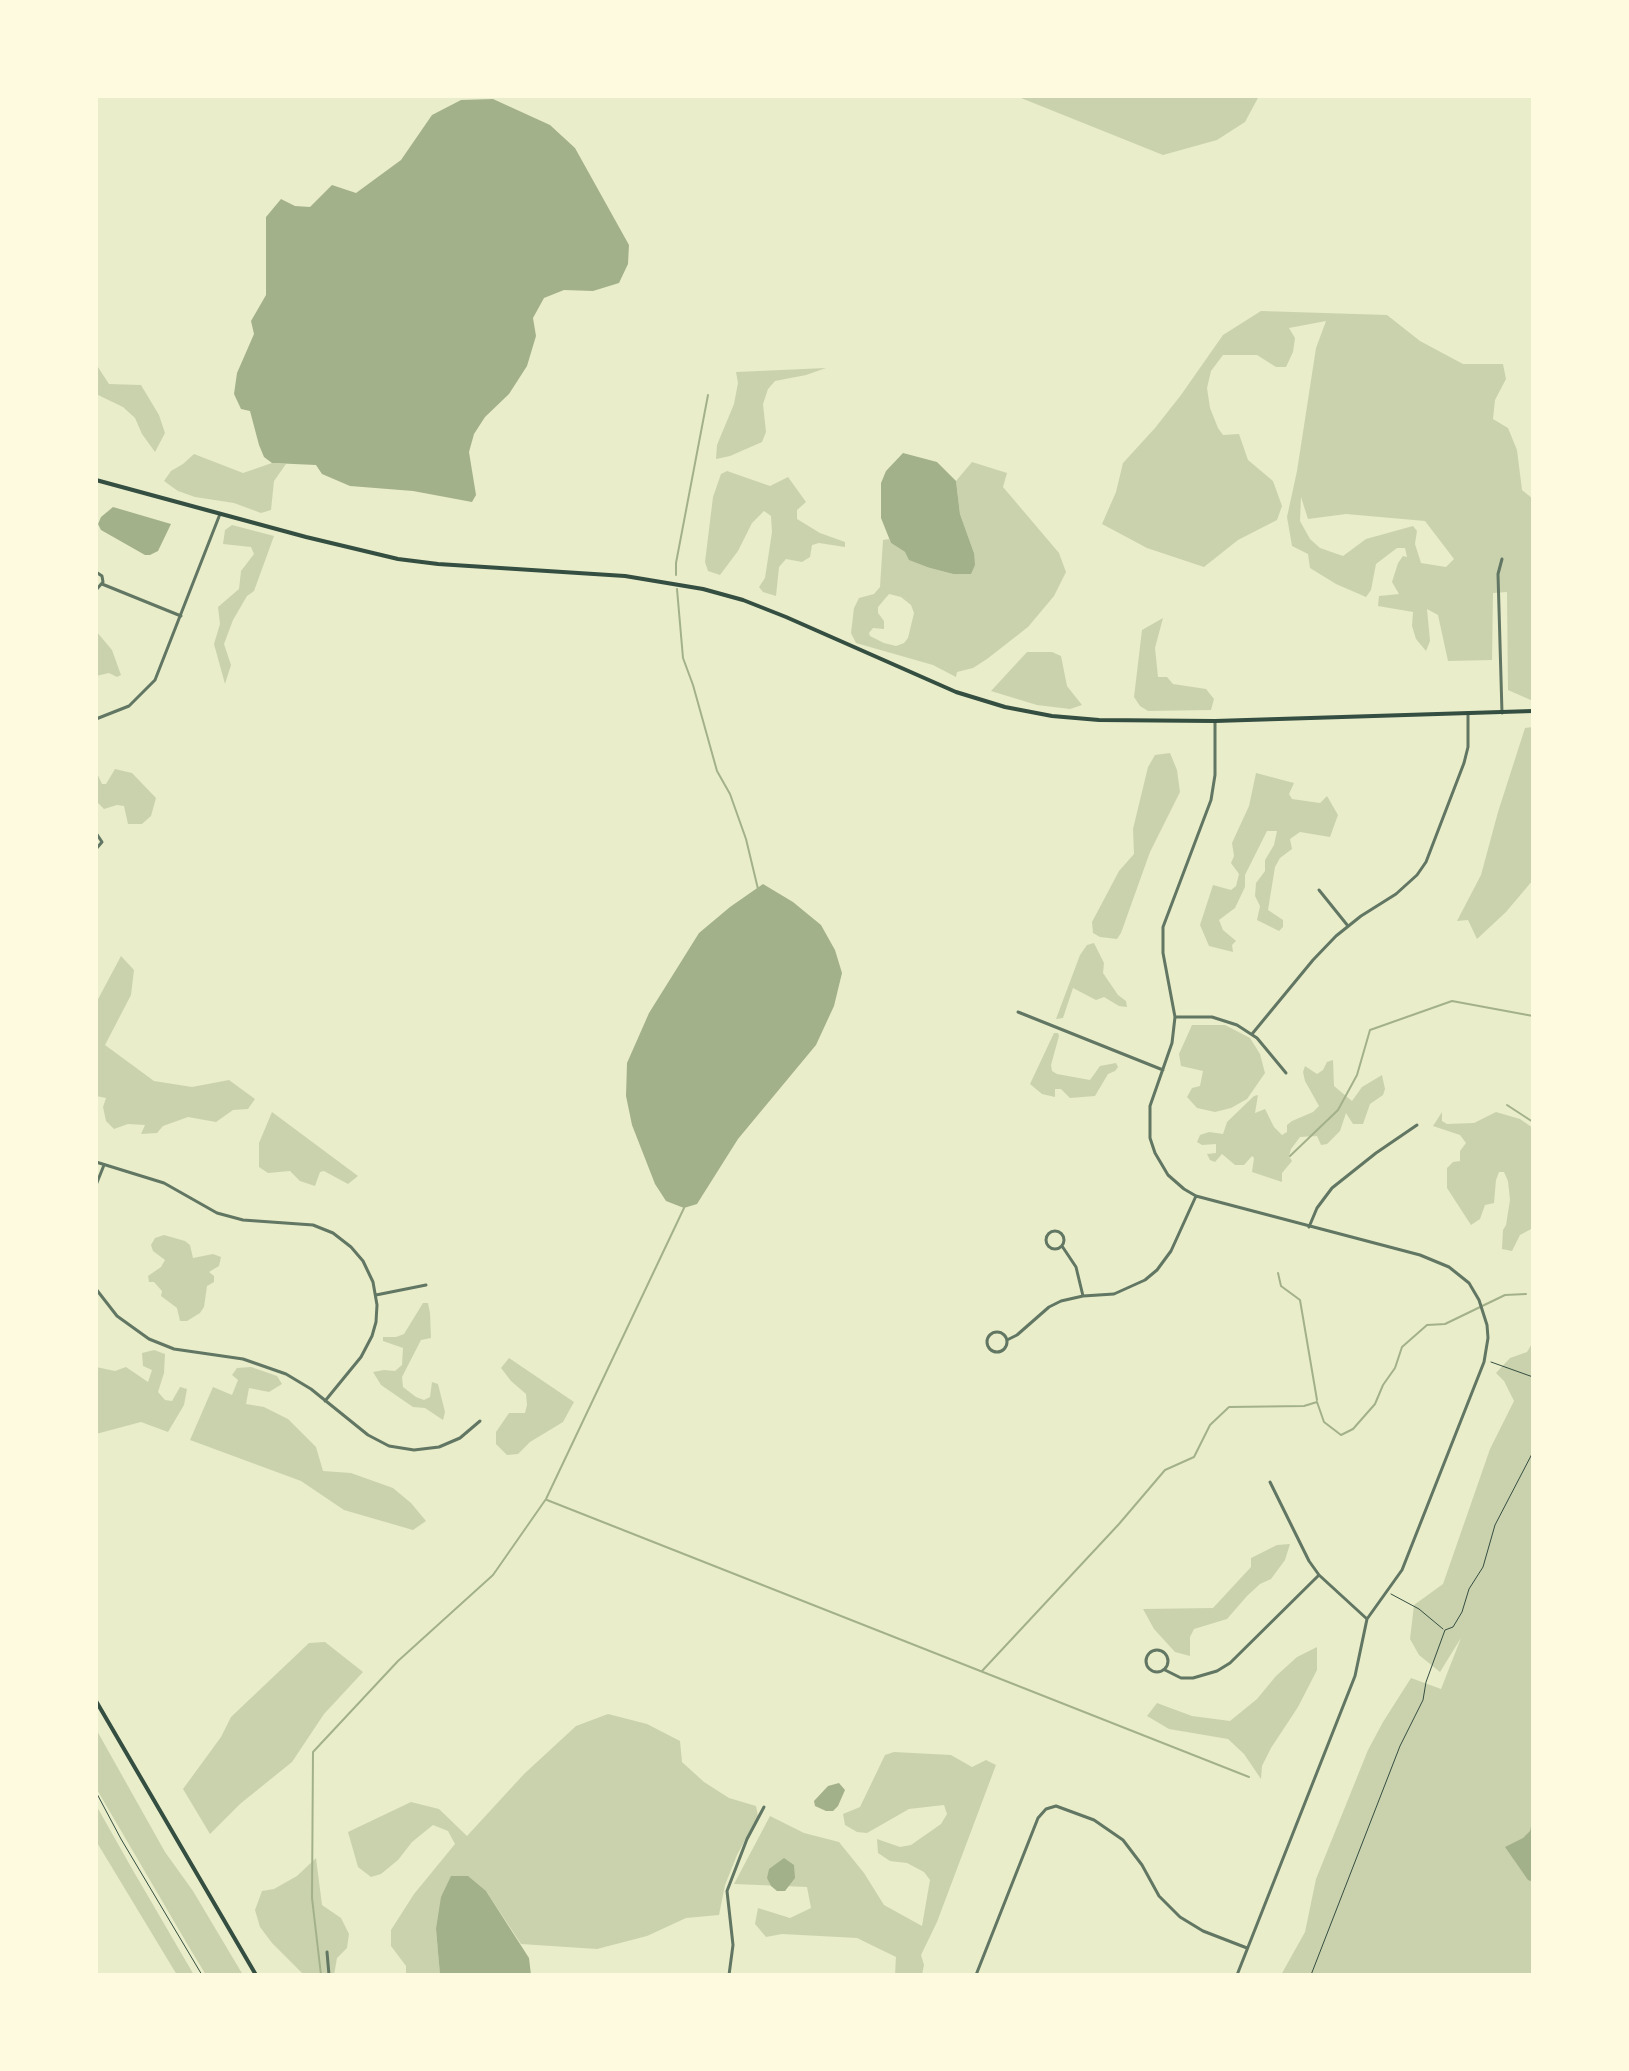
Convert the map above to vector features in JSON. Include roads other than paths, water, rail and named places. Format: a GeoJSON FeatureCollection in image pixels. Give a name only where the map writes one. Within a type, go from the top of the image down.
{"type":"FeatureCollection","features":[{"type":"Feature","properties":{"kind":"main road"},"geometry":{"type":"LineString","coordinates":[[96,480],[398,559],[625,576],[703,589],[786,617],[956,692],[1019,710],[1099,720],[1215,721],[1533,711]]}},
{"type":"Feature","properties":{"kind":"main road"},"geometry":{"type":"LineString","coordinates":[[96,1701],[256,1975]]}},
{"type":"Feature","properties":{"kind":"street"},"geometry":{"type":"LineString","coordinates":[[96,719],[129,706],[143,694],[162,666],[220,514]]}},
{"type":"Feature","properties":{"kind":"street"},"geometry":{"type":"LineString","coordinates":[[1502,559],[1498,574],[1502,713]]}},
{"type":"Feature","properties":{"kind":"street"},"geometry":{"type":"LineString","coordinates":[[96,572],[102,576],[102,584],[96,590]]}},
{"type":"Feature","properties":{"kind":"street"},"geometry":{"type":"LineString","coordinates":[[102,584],[181,616]]}},
{"type":"Feature","properties":{"kind":"street"},"geometry":{"type":"LineString","coordinates":[[1252,1034],[1317,955],[1348,926],[1408,884],[1426,862],[1464,763],[1468,747],[1468,714]]}},
{"type":"Feature","properties":{"kind":"street"},"geometry":{"type":"LineString","coordinates":[[1215,721],[1215,775],[1211,800],[1163,927],[1163,953],[1175,1017],[1172,1043],[1150,1106],[1150,1138],[1159,1161],[1168,1175],[1196,1196],[1433,1259],[1461,1276],[1480,1303],[1488,1338],[1485,1360],[1412,1549],[1402,1570],[1367,1619],[1355,1676],[1237,1975]]}},
{"type":"Feature","properties":{"kind":"street"},"geometry":{"type":"LineString","coordinates":[[96,833],[102,842],[96,849]]}},
{"type":"Feature","properties":{"kind":"street"},"geometry":{"type":"LineString","coordinates":[[1319,890],[1348,926]]}},
{"type":"Feature","properties":{"kind":"street"},"geometry":{"type":"LineString","coordinates":[[1018,1012],[1163,1070]]}},
{"type":"Feature","properties":{"kind":"street"},"geometry":{"type":"LineString","coordinates":[[1175,1017],[1212,1017],[1227,1021],[1252,1034],[1286,1073]]}},
{"type":"Feature","properties":{"kind":"street"},"geometry":{"type":"LineString","coordinates":[[1309,1227],[1317,1208],[1332,1188],[1417,1125]]}},
{"type":"Feature","properties":{"kind":"street"},"geometry":{"type":"LineString","coordinates":[[96,1162],[164,1183],[206,1208],[232,1218],[300,1223],[325,1229],[345,1241],[358,1254],[370,1274],[376,1295],[376,1322],[368,1346],[325,1401]]}},
{"type":"Feature","properties":{"kind":"street"},"geometry":{"type":"LineString","coordinates":[[96,1185],[104,1165]]}},
{"type":"Feature","properties":{"kind":"street"},"geometry":{"type":"LineString","coordinates":[[1007,1340],[998,1333],[989,1337],[987,1342],[992,1351],[998,1352],[1004,1349],[1007,1340],[1049,1307],[1083,1296],[1114,1294],[1131,1288],[1157,1270],[1171,1251],[1196,1196]]}},
{"type":"Feature","properties":{"kind":"street"},"geometry":{"type":"LineString","coordinates":[[1062,1246],[1054,1249],[1050,1246],[1047,1242],[1049,1234],[1060,1233],[1064,1238],[1062,1246],[1076,1267],[1083,1296]]}},
{"type":"Feature","properties":{"kind":"street"},"geometry":{"type":"LineString","coordinates":[[376,1295],[426,1285]]}},
{"type":"Feature","properties":{"kind":"street"},"geometry":{"type":"LineString","coordinates":[[96,1289],[117,1316],[149,1339],[174,1349],[256,1362],[293,1377],[381,1443],[404,1450],[439,1447],[460,1438],[480,1421]]}},
{"type":"Feature","properties":{"kind":"street"},"geometry":{"type":"LineString","coordinates":[[1270,1482],[1303,1551],[1319,1575],[1367,1619]]}},
{"type":"Feature","properties":{"kind":"street"},"geometry":{"type":"LineString","coordinates":[[1165,1670],[1168,1663],[1165,1654],[1155,1651],[1149,1654],[1146,1661],[1148,1668],[1158,1673],[1165,1670],[1181,1678],[1193,1678],[1230,1663],[1319,1575]]}},
{"type":"Feature","properties":{"kind":"street"},"geometry":{"type":"LineString","coordinates":[[976,1975],[1038,1818],[1046,1809],[1056,1806],[1094,1820],[1123,1840],[1142,1865],[1159,1896],[1180,1917],[1203,1931],[1247,1948]]}},
{"type":"Feature","properties":{"kind":"street"},"geometry":{"type":"LineString","coordinates":[[729,1975],[733,1953],[727,1891],[747,1839],[764,1807]]}},
{"type":"Feature","properties":{"kind":"street"},"geometry":{"type":"LineString","coordinates":[[327,1952],[329,1975]]}},
{"type":"Feature","properties":{"kind":"waterway"},"geometry":{"type":"LineString","coordinates":[[676,575],[708,395]]}},
{"type":"Feature","properties":{"kind":"waterway"},"geometry":{"type":"LineString","coordinates":[[677,589],[683,658],[717,771],[730,794],[746,839],[758,889]]}},
{"type":"Feature","properties":{"kind":"waterway"},"geometry":{"type":"LineString","coordinates":[[1290,1156],[1338,1110],[1357,1075],[1370,1030],[1452,1001],[1533,1016]]}},
{"type":"Feature","properties":{"kind":"waterway"},"geometry":{"type":"LineString","coordinates":[[1507,1105],[1533,1122]]}},
{"type":"Feature","properties":{"kind":"waterway"},"geometry":{"type":"LineString","coordinates":[[321,1975],[312,1898],[313,1752],[398,1661],[493,1575],[546,1499],[684,1208]]}},
{"type":"Feature","properties":{"kind":"waterway"},"geometry":{"type":"LineString","coordinates":[[1278,1273],[1281,1286],[1300,1300],[1317,1400]]}},
{"type":"Feature","properties":{"kind":"waterway"},"geometry":{"type":"LineString","coordinates":[[982,1671],[1165,1470],[1194,1457],[1210,1425],[1229,1407],[1304,1406],[1317,1402],[1324,1422],[1341,1435],[1353,1429],[1375,1404],[1395,1368],[1402,1347],[1427,1325],[1445,1324],[1505,1295],[1526,1294]]}},
{"type":"Feature","properties":{"kind":"waterway"},"geometry":{"type":"LineString","coordinates":[[547,1500],[1249,1777]]}}]}
